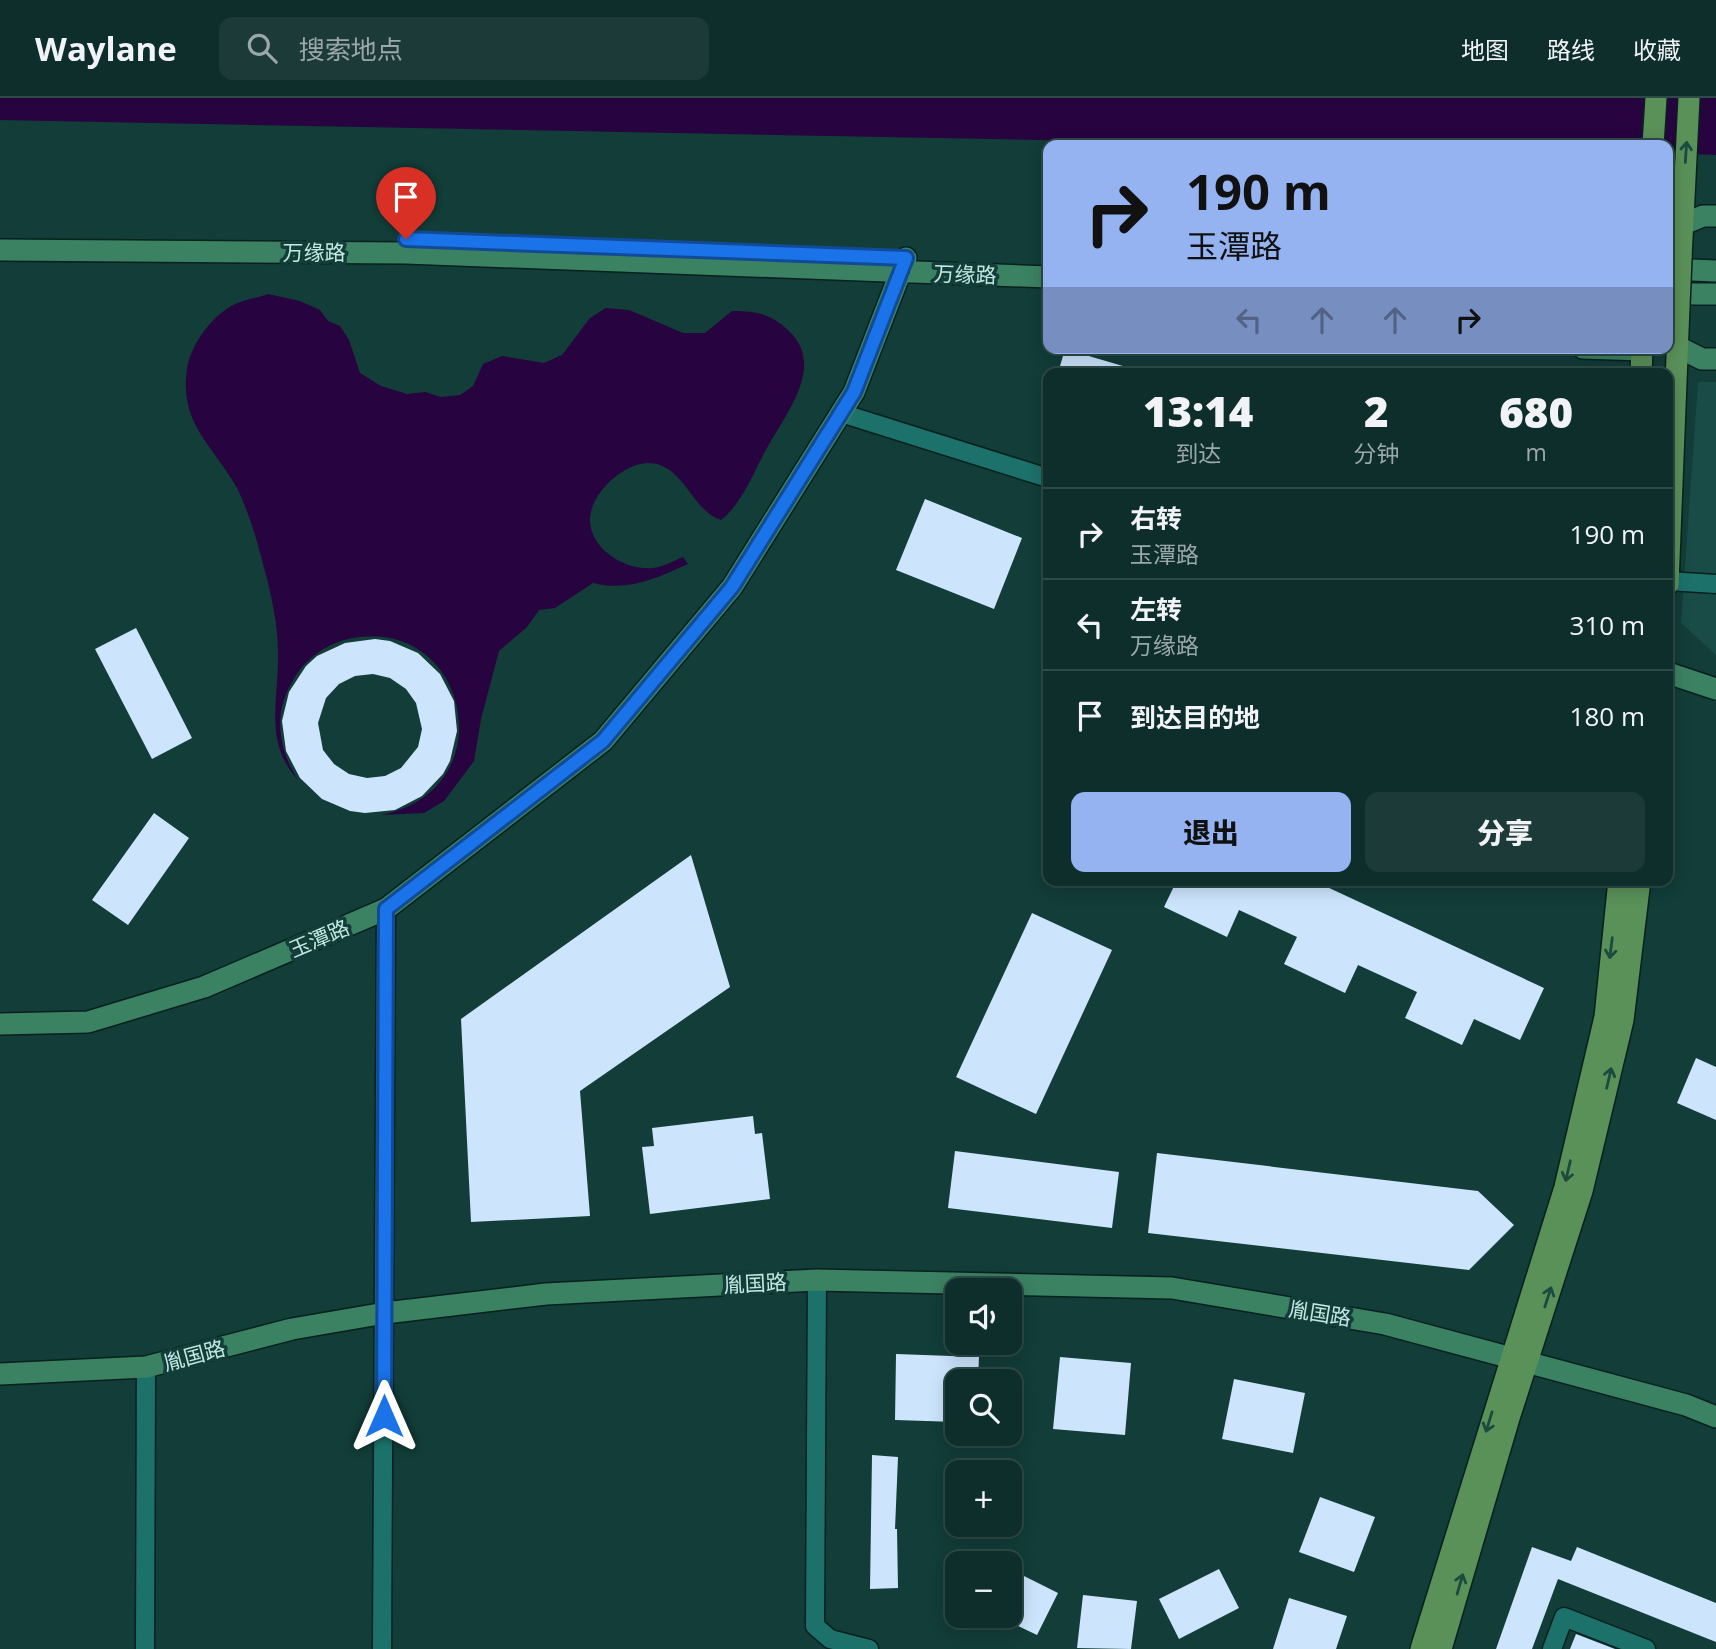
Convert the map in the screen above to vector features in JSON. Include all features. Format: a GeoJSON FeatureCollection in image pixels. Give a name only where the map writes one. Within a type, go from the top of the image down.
{"type":"FeatureCollection","features":[{"type":"Feature","properties":{"kind":"main road"},"geometry":{"type":"LineString","coordinates":[[1653,140],[1656,98]]}},
{"type":"Feature","properties":{"kind":"main road"},"geometry":{"type":"LineString","coordinates":[[1673,484],[1680,348],[1674,300],[1674,264],[1682,215],[1689,98]]}},
{"type":"Feature","properties":{"kind":"main road"},"geometry":{"type":"LineString","coordinates":[[1682,215],[1716,216]]}},
{"type":"Feature","properties":{"kind":"main road"},"geometry":{"type":"LineString","coordinates":[[1682,215],[1716,230]]}},
{"type":"Feature","properties":{"kind":"main road","name":"万缘路"},"geometry":{"type":"LineString","coordinates":[[0,236],[406,239],[903,265],[1043,277]]}},
{"type":"Feature","properties":{"kind":"main road","name":"万缘路"},"geometry":{"type":"LineString","coordinates":[[0,250],[406,253],[903,265],[1043,263]]}},
{"type":"Feature","properties":{"kind":"main road"},"geometry":{"type":"LineString","coordinates":[[1674,264],[1716,271]]}},
{"type":"Feature","properties":{"kind":"main road","name":"玉潭路"},"geometry":{"type":"LineString","coordinates":[[0,1024],[88,1022],[204,988],[386,909],[603,741],[732,587],[854,392],[903,265]]}},
{"type":"Feature","properties":{"kind":"main road"},"geometry":{"type":"LineString","coordinates":[[1674,300],[1716,295]]}},
{"type":"Feature","properties":{"kind":"main road"},"geometry":{"type":"LineString","coordinates":[[1680,348],[1716,346]]}},
{"type":"Feature","properties":{"kind":"main road"},"geometry":{"type":"LineString","coordinates":[[1680,348],[1702,359],[1716,359]]}},
{"type":"Feature","properties":{"kind":"main road"},"geometry":{"type":"LineString","coordinates":[[1673,675],[1716,689]]}},
{"type":"Feature","properties":{"kind":"main road"},"geometry":{"type":"LineString","coordinates":[[1441,1649],[1564,1186],[1605,1017],[1618,886]]}},
{"type":"Feature","properties":{"kind":"main road"},"geometry":{"type":"LineString","coordinates":[[1421,1649],[1519,1359],[1582,1191],[1623,1020],[1639,886]]}},
{"type":"Feature","properties":{"kind":"main road","name":"胤国路"},"geometry":{"type":"LineString","coordinates":[[0,1374],[146,1367],[292,1329],[385,1313],[546,1294],[817,1280],[1172,1288],[1385,1324],[1686,1405],[1716,1417]]}},
{"type":"Feature","properties":{"kind":"street"},"geometry":{"type":"LineString","coordinates":[[841,413],[1043,476]]}},
{"type":"Feature","properties":{"kind":"street"},"geometry":{"type":"LineString","coordinates":[[1673,582],[1716,584]]}},
{"type":"Feature","properties":{"kind":"street"},"geometry":{"type":"LineString","coordinates":[[382,1649],[386,909]]}},
{"type":"Feature","properties":{"kind":"street"},"geometry":{"type":"LineString","coordinates":[[817,1280],[816,1626],[830,1639],[869,1649]]}},
{"type":"Feature","properties":{"kind":"street"},"geometry":{"type":"LineString","coordinates":[[145,1649],[146,1367]]}},
{"type":"Feature","properties":{"kind":"street"},"geometry":{"type":"LineString","coordinates":[[1552,1649],[1564,1617],[1646,1649]]}},
{"type":"Feature","properties":{"kind":"shaded area"},"geometry":{"type":"Polygon","coordinates":[[[0,98],[1716,98],[1716,155],[1673,153],[1673,140],[1043,140],[0,120],[0,98]]]}},
{"type":"Feature","properties":{"kind":"shaded area"},"geometry":{"type":"Polygon","coordinates":[[[268,294],[300,301],[320,310],[328,321],[340,326],[349,340],[360,373],[381,386],[407,394],[425,392],[441,397],[460,395],[473,386],[483,364],[502,356],[544,363],[562,355],[590,318],[606,308],[629,310],[683,333],[705,333],[732,311],[757,313],[770,317],[783,326],[800,346],[804,360],[799,390],[741,496],[721,520],[702,507],[679,478],[660,465],[647,463],[627,469],[601,491],[591,511],[590,521],[596,541],[603,549],[621,562],[643,568],[653,568],[683,557],[688,564],[654,579],[630,585],[593,583],[555,608],[539,610],[527,627],[499,651],[481,719],[474,761],[444,801],[424,813],[381,815],[421,799],[446,773],[458,741],[457,708],[445,676],[422,652],[389,638],[348,639],[322,650],[307,662],[296,676],[282,708],[280,721],[283,745],[298,780],[280,750],[275,720],[277,631],[266,575],[241,497],[200,433],[188,405],[186,388],[189,360],[210,324],[233,305],[268,294]]]}},
{"type":"Feature","properties":{"kind":"shaded area"},"geometry":{"type":"Polygon","coordinates":[[[1698,382],[1716,382],[1716,655],[1681,623],[1698,382]]]}},
{"type":"Feature","properties":{"kind":"building"},"geometry":{"type":"Polygon","coordinates":[[[1064,354],[1082,354],[1130,368],[1059,368],[1064,354]]]}},
{"type":"Feature","properties":{"kind":"building"},"geometry":{"type":"Polygon","coordinates":[[[925,499],[1022,538],[994,609],[896,570],[925,499]]]}},
{"type":"Feature","properties":{"kind":"building"},"geometry":{"type":"Polygon","coordinates":[[[136,628],[192,738],[152,759],[95,649],[136,628]]]}},
{"type":"Feature","properties":{"kind":"building"},"geometry":{"type":"Polygon","coordinates":[[[375,639],[390,641],[418,653],[440,674],[454,701],[457,731],[450,761],[443,774],[422,796],[395,810],[365,813],[350,811],[322,799],[300,778],[286,751],[282,721],[289,692],[306,666],[317,656],[345,643],[375,639]],[[373,674],[355,676],[339,684],[326,698],[318,723],[323,750],[334,764],[349,774],[367,778],[385,776],[401,768],[418,747],[422,729],[416,703],[406,689],[390,678],[373,674]]]}},
{"type":"Feature","properties":{"kind":"building"},"geometry":{"type":"Polygon","coordinates":[[[154,813],[189,838],[128,925],[92,900],[154,813]]]}},
{"type":"Feature","properties":{"kind":"building"},"geometry":{"type":"Polygon","coordinates":[[[691,855],[730,987],[580,1091],[590,1216],[471,1222],[461,1019],[691,855]]]}},
{"type":"Feature","properties":{"kind":"building"},"geometry":{"type":"Polygon","coordinates":[[[1174,886],[1325,886],[1544,988],[1520,1040],[1474,1019],[1462,1045],[1405,1018],[1417,992],[1358,965],[1345,993],[1284,964],[1297,937],[1239,910],[1227,937],[1164,907],[1174,886]]]}},
{"type":"Feature","properties":{"kind":"building"},"geometry":{"type":"Polygon","coordinates":[[[1032,913],[1112,950],[1036,1114],[956,1077],[1032,913]]]}},
{"type":"Feature","properties":{"kind":"building"},"geometry":{"type":"Polygon","coordinates":[[[1696,1058],[1716,1067],[1716,1120],[1677,1103],[1696,1058]]]}},
{"type":"Feature","properties":{"kind":"building"},"geometry":{"type":"Polygon","coordinates":[[[753,1116],[755,1134],[762,1133],[770,1199],[650,1214],[642,1147],[654,1146],[652,1128],[753,1116]]]}},
{"type":"Feature","properties":{"kind":"building"},"geometry":{"type":"Polygon","coordinates":[[[955,1151],[1119,1172],[1112,1228],[948,1208],[955,1151]]]}},
{"type":"Feature","properties":{"kind":"building"},"geometry":{"type":"Polygon","coordinates":[[[1157,1153],[1478,1191],[1514,1225],[1469,1270],[1148,1233],[1157,1153]]]}},
{"type":"Feature","properties":{"kind":"building"},"geometry":{"type":"Polygon","coordinates":[[[896,1354],[979,1357],[978,1369],[945,1369],[945,1422],[895,1420],[896,1354]]]}},
{"type":"Feature","properties":{"kind":"building"},"geometry":{"type":"Polygon","coordinates":[[[1060,1357],[1131,1363],[1125,1435],[1053,1429],[1060,1357]]]}},
{"type":"Feature","properties":{"kind":"building"},"geometry":{"type":"Polygon","coordinates":[[[1234,1379],[1305,1393],[1293,1453],[1222,1439],[1234,1379]]]}},
{"type":"Feature","properties":{"kind":"building"},"geometry":{"type":"Polygon","coordinates":[[[872,1455],[898,1457],[895,1529],[898,1588],[870,1589],[872,1455]]]}},
{"type":"Feature","properties":{"kind":"building"},"geometry":{"type":"Polygon","coordinates":[[[1320,1497],[1375,1517],[1354,1572],[1299,1552],[1320,1497]]]}},
{"type":"Feature","properties":{"kind":"building"},"geometry":{"type":"Polygon","coordinates":[[[1532,1547],[1571,1561],[1577,1547],[1716,1603],[1716,1642],[1558,1579],[1532,1649],[1496,1649],[1532,1547]]]}},
{"type":"Feature","properties":{"kind":"building"},"geometry":{"type":"Polygon","coordinates":[[[1219,1569],[1239,1608],[1179,1639],[1159,1599],[1219,1569]]]}},
{"type":"Feature","properties":{"kind":"building"},"geometry":{"type":"Polygon","coordinates":[[[1022,1575],[1058,1593],[1037,1635],[1022,1628],[1022,1575]]]}},
{"type":"Feature","properties":{"kind":"building"},"geometry":{"type":"Polygon","coordinates":[[[1083,1595],[1137,1601],[1131,1649],[1077,1648],[1083,1595]]]}},
{"type":"Feature","properties":{"kind":"building"},"geometry":{"type":"Polygon","coordinates":[[[1289,1598],[1347,1616],[1336,1649],[1273,1649],[1289,1598]]]}},
{"type":"Feature","properties":{"kind":"building"},"geometry":{"type":"Polygon","coordinates":[[[1576,1634],[1615,1649],[1570,1649],[1576,1634]]]}},
{"type":"Feature","properties":{"kind":"route"},"geometry":{"type":"LineString","coordinates":[[384,1416],[386,909],[603,741],[732,587],[854,392],[906,258],[406,239]]}}]}
